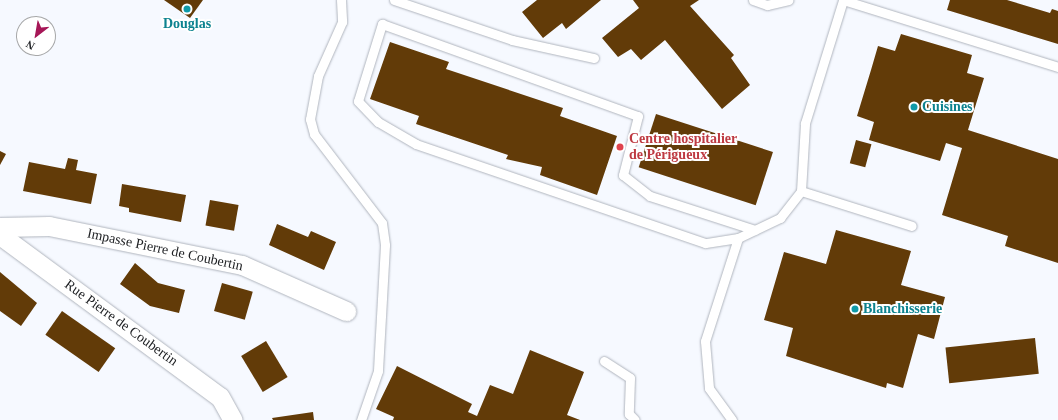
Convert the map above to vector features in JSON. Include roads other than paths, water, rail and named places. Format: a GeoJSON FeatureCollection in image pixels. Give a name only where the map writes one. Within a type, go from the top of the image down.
{"type":"FeatureCollection","features":[{"type":"Feature","properties":{"kind":"street","name":"Impasse Pierre de Coubertin"},"geometry":{"type":"LineString","coordinates":[[0,227],[49,226],[242,265],[346,311]]}},
{"type":"Feature","properties":{"kind":"street","name":"Rue Pierre de Coubertin"},"geometry":{"type":"LineString","coordinates":[[0,235],[220,397],[233,420]]}},
{"type":"Feature","properties":{"kind":"lane"},"geometry":{"type":"LineString","coordinates":[[341,0],[342,22],[318,76],[310,119],[314,134],[382,223],[385,245],[378,371],[361,420]]}},
{"type":"Feature","properties":{"kind":"lane"},"geometry":{"type":"LineString","coordinates":[[394,0],[512,40],[594,58]]}},
{"type":"Feature","properties":{"kind":"lane"},"geometry":{"type":"LineString","coordinates":[[753,0],[767,5],[788,0]]}},
{"type":"Feature","properties":{"kind":"lane"},"geometry":{"type":"LineString","coordinates":[[755,230],[650,196],[623,175],[638,116],[382,24],[358,101],[378,122],[424,147],[705,243],[738,238],[755,230],[780,218],[801,191],[805,122],[843,0],[1058,67]]}},
{"type":"Feature","properties":{"kind":"lane"},"geometry":{"type":"LineString","coordinates":[[801,191],[912,226]]}},
{"type":"Feature","properties":{"kind":"lane"},"geometry":{"type":"LineString","coordinates":[[732,420],[709,388],[705,341],[738,238]]}},
{"type":"Feature","properties":{"kind":"lane"},"geometry":{"type":"LineString","coordinates":[[604,361],[630,378],[629,414],[636,420]]}},
{"type":"Feature","properties":{"kind":"place","name":"Douglas"},"geometry":{"type":"Point","coordinates":[187,9]}},
{"type":"Feature","properties":{"kind":"place","name":"Cuisines"},"geometry":{"type":"Point","coordinates":[914,107]}},
{"type":"Feature","properties":{"kind":"place","name":"Centre hospitalier de Périgueux"},"geometry":{"type":"Point","coordinates":[620,147]}},
{"type":"Feature","properties":{"kind":"place","name":"Blanchisserie"},"geometry":{"type":"Point","coordinates":[855,309]}}]}
